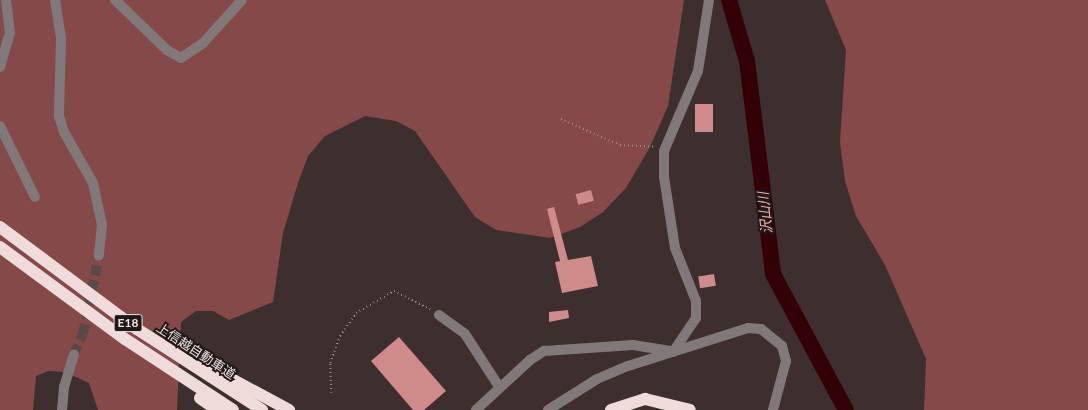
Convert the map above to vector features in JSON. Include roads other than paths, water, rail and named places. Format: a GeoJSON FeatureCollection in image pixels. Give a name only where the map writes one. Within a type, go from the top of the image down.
{"type":"FeatureCollection","features":[{"type":"Feature","properties":{"kind":"highway","name":"上信越自動車道"},"geometry":{"type":"LineString","coordinates":[[0,227],[95,299],[262,410]]}},
{"type":"Feature","properties":{"kind":"highway","name":"E18"},"geometry":{"type":"LineString","coordinates":[[0,246],[74,303],[233,410]]}},
{"type":"Feature","properties":{"kind":"highway"},"geometry":{"type":"LineString","coordinates":[[95,299],[187,355],[289,410]]}},
{"type":"Feature","properties":{"kind":"highway"},"geometry":{"type":"LineString","coordinates":[[74,303],[106,330],[217,410]]}},
{"type":"Feature","properties":{"kind":"highway"},"geometry":{"type":"LineString","coordinates":[[611,410],[645,400],[690,410]]}},
{"type":"Feature","properties":{"kind":"street"},"geometry":{"type":"LineString","coordinates":[[0,68],[10,33],[6,0]]}},
{"type":"Feature","properties":{"kind":"street"},"geometry":{"type":"LineString","coordinates":[[55,0],[61,38],[59,116],[95,189],[102,225],[99,256]]}},
{"type":"Feature","properties":{"kind":"street"},"geometry":{"type":"LineString","coordinates":[[115,0],[124,12],[167,50],[181,58],[203,44],[242,0]]}},
{"type":"Feature","properties":{"kind":"street"},"geometry":{"type":"LineString","coordinates":[[673,352],[696,318],[696,301],[675,248],[664,177],[665,148],[698,71],[709,0]]}},
{"type":"Feature","properties":{"kind":"street"},"geometry":{"type":"LineString","coordinates":[[0,126],[34,197]]}},
{"type":"Feature","properties":{"kind":"street"},"geometry":{"type":"LineString","coordinates":[[439,315],[465,334],[500,388]]}},
{"type":"Feature","properties":{"kind":"street"},"geometry":{"type":"LineString","coordinates":[[548,410],[597,379],[673,352],[748,328],[761,329],[774,336],[782,346],[786,361],[773,410]]}},
{"type":"Feature","properties":{"kind":"street"},"geometry":{"type":"LineString","coordinates":[[476,410],[544,352],[633,345],[673,352]]}},
{"type":"Feature","properties":{"kind":"street"},"geometry":{"type":"LineString","coordinates":[[62,410],[64,387],[74,354]]}},
{"type":"Feature","properties":{"kind":"waterway","name":"沢山川"},"geometry":{"type":"LineString","coordinates":[[729,0],[747,61],[773,274],[846,410]]}},
{"type":"Feature","properties":{"kind":"tunnel"},"geometry":{"type":"LineString","coordinates":[[74,354],[83,334],[99,256]]}}]}
